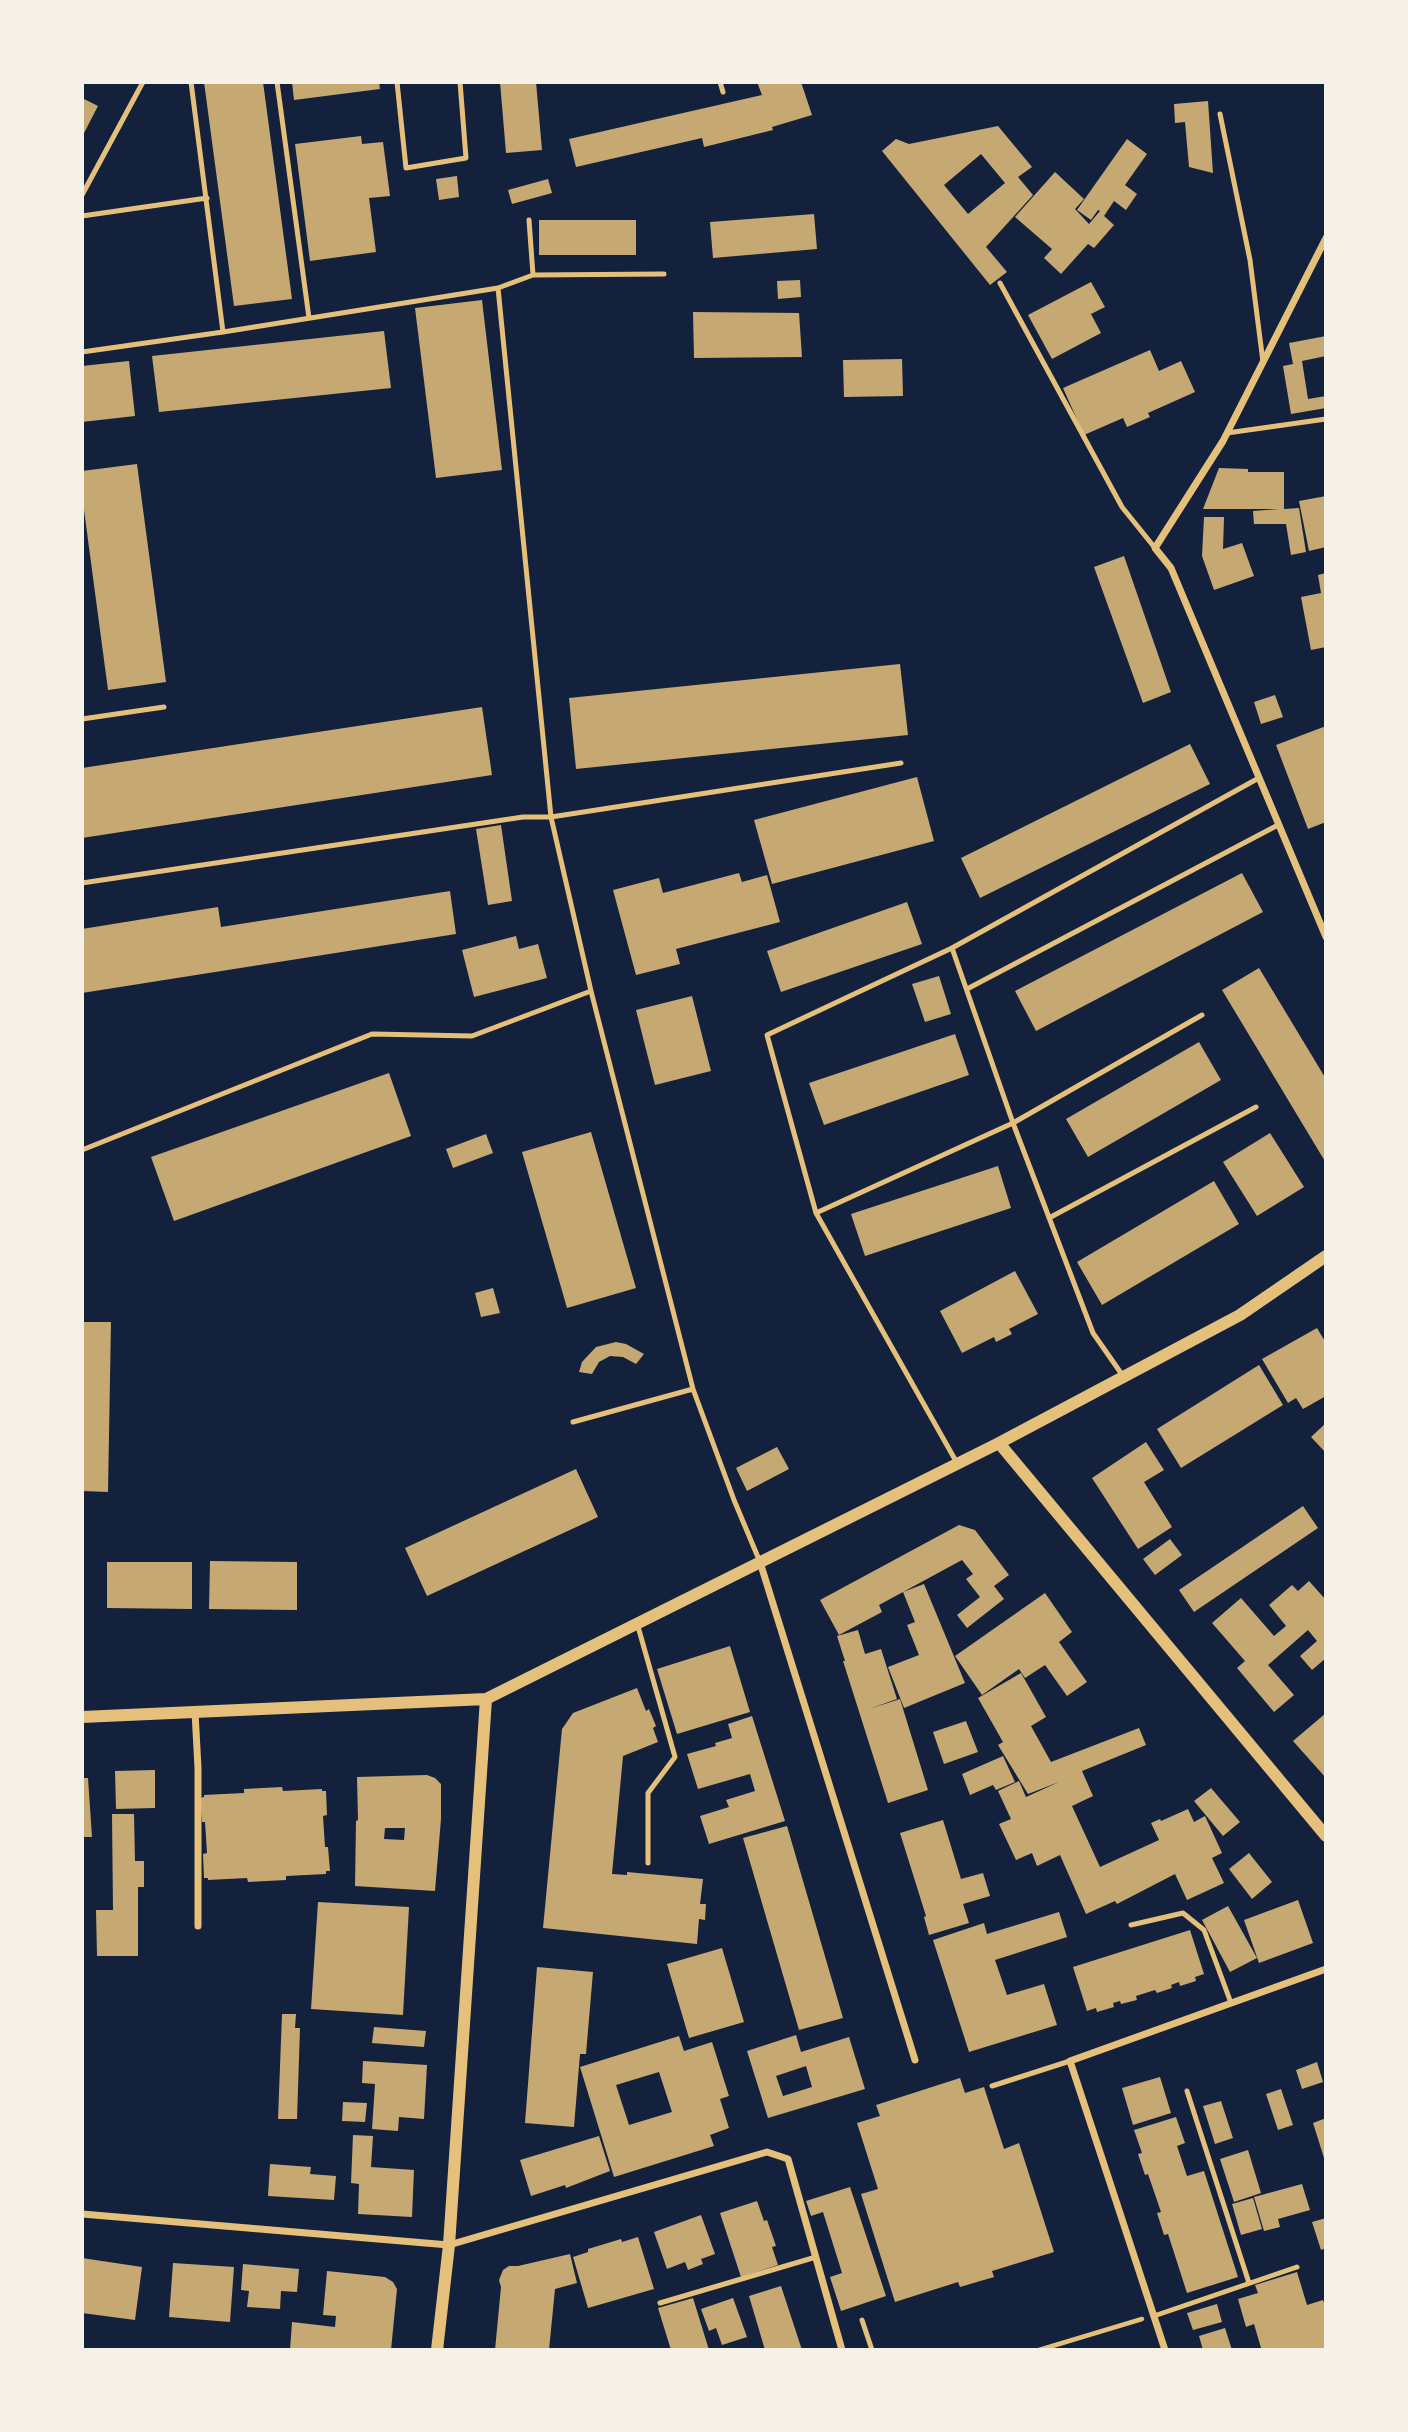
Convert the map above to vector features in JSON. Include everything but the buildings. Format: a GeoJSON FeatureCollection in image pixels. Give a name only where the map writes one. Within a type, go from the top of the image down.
{"type":"FeatureCollection","features":[{"type":"Feature","properties":{"kind":"street"},"geometry":{"type":"LineString","coordinates":[[1326,238],[1227,433],[1155,548],[1171,568],[1326,937]]}},
{"type":"Feature","properties":{"kind":"street"},"geometry":{"type":"LineString","coordinates":[[82,1717],[486,1699],[999,1443],[1240,1315],[1326,1256]]}},
{"type":"Feature","properties":{"kind":"street"},"geometry":{"type":"LineString","coordinates":[[999,1443],[1326,1836]]}},
{"type":"Feature","properties":{"kind":"street"},"geometry":{"type":"LineString","coordinates":[[760,1562],[915,2060]]}},
{"type":"Feature","properties":{"kind":"street"},"geometry":{"type":"LineString","coordinates":[[437,2350],[449,2245],[486,1699]]}},
{"type":"Feature","properties":{"kind":"street"},"geometry":{"type":"LineString","coordinates":[[195,1712],[198,1768],[198,1926]]}},
{"type":"Feature","properties":{"kind":"street"},"geometry":{"type":"LineString","coordinates":[[1165,2350],[1070,2061],[1326,1969]]}},
{"type":"Feature","properties":{"kind":"street"},"geometry":{"type":"LineString","coordinates":[[82,2214],[449,2245],[767,2152],[788,2159],[842,2350]]}},
{"type":"Feature","properties":{"kind":"lane"},"geometry":{"type":"LineString","coordinates":[[82,195],[144,82]]}},
{"type":"Feature","properties":{"kind":"lane"},"geometry":{"type":"LineString","coordinates":[[191,82],[223,332]]}},
{"type":"Feature","properties":{"kind":"lane"},"geometry":{"type":"LineString","coordinates":[[277,82],[309,318]]}},
{"type":"Feature","properties":{"kind":"lane"},"geometry":{"type":"LineString","coordinates":[[397,82],[406,168],[466,158],[460,82]]}},
{"type":"Feature","properties":{"kind":"lane"},"geometry":{"type":"LineString","coordinates":[[720,82],[723,92]]}},
{"type":"Feature","properties":{"kind":"lane"},"geometry":{"type":"LineString","coordinates":[[1220,114],[1250,260],[1263,362]]}},
{"type":"Feature","properties":{"kind":"lane"},"geometry":{"type":"LineString","coordinates":[[82,216],[207,198]]}},
{"type":"Feature","properties":{"kind":"lane"},"geometry":{"type":"LineString","coordinates":[[529,220],[533,275]]}},
{"type":"Feature","properties":{"kind":"lane"},"geometry":{"type":"LineString","coordinates":[[82,352],[498,288],[533,275],[664,274]]}},
{"type":"Feature","properties":{"kind":"lane"},"geometry":{"type":"LineString","coordinates":[[1000,283],[1122,507],[1155,548]]}},
{"type":"Feature","properties":{"kind":"lane"},"geometry":{"type":"LineString","coordinates":[[498,288],[551,817],[591,991],[693,1389],[760,1562]]}},
{"type":"Feature","properties":{"kind":"lane"},"geometry":{"type":"LineString","coordinates":[[1227,433],[1326,419]]}},
{"type":"Feature","properties":{"kind":"lane"},"geometry":{"type":"LineString","coordinates":[[82,719],[164,707]]}},
{"type":"Feature","properties":{"kind":"lane"},"geometry":{"type":"LineString","coordinates":[[82,883],[523,817],[551,817],[901,763]]}},
{"type":"Feature","properties":{"kind":"lane"},"geometry":{"type":"LineString","coordinates":[[957,1463],[816,1213],[767,1035],[952,948],[1258,779]]}},
{"type":"Feature","properties":{"kind":"lane"},"geometry":{"type":"LineString","coordinates":[[967,989],[1278,825]]}},
{"type":"Feature","properties":{"kind":"lane"},"geometry":{"type":"LineString","coordinates":[[952,948],[1013,1123],[1093,1333],[1124,1377]]}},
{"type":"Feature","properties":{"kind":"lane"},"geometry":{"type":"LineString","coordinates":[[82,1150],[372,1034],[472,1036],[591,991]]}},
{"type":"Feature","properties":{"kind":"lane"},"geometry":{"type":"LineString","coordinates":[[816,1213],[1013,1123],[1202,1015]]}},
{"type":"Feature","properties":{"kind":"lane"},"geometry":{"type":"LineString","coordinates":[[1049,1218],[1256,1107]]}},
{"type":"Feature","properties":{"kind":"lane"},"geometry":{"type":"LineString","coordinates":[[573,1422],[693,1389]]}},
{"type":"Feature","properties":{"kind":"lane"},"geometry":{"type":"LineString","coordinates":[[637,1623],[676,1757],[648,1793],[648,1863]]}},
{"type":"Feature","properties":{"kind":"lane"},"geometry":{"type":"LineString","coordinates":[[1131,1925],[1183,1913],[1204,1930],[1231,2003]]}},
{"type":"Feature","properties":{"kind":"lane"},"geometry":{"type":"LineString","coordinates":[[992,2086],[1070,2061]]}},
{"type":"Feature","properties":{"kind":"lane"},"geometry":{"type":"LineString","coordinates":[[1186,2091],[1249,2283]]}},
{"type":"Feature","properties":{"kind":"lane"},"geometry":{"type":"LineString","coordinates":[[660,2303],[816,2258]]}},
{"type":"Feature","properties":{"kind":"lane"},"geometry":{"type":"LineString","coordinates":[[1154,2316],[1297,2267]]}},
{"type":"Feature","properties":{"kind":"lane"},"geometry":{"type":"LineString","coordinates":[[862,2320],[872,2350]]}},
{"type":"Feature","properties":{"kind":"path"},"geometry":{"type":"LineString","coordinates":[[1039,2350],[1154,2316]]}}]}
